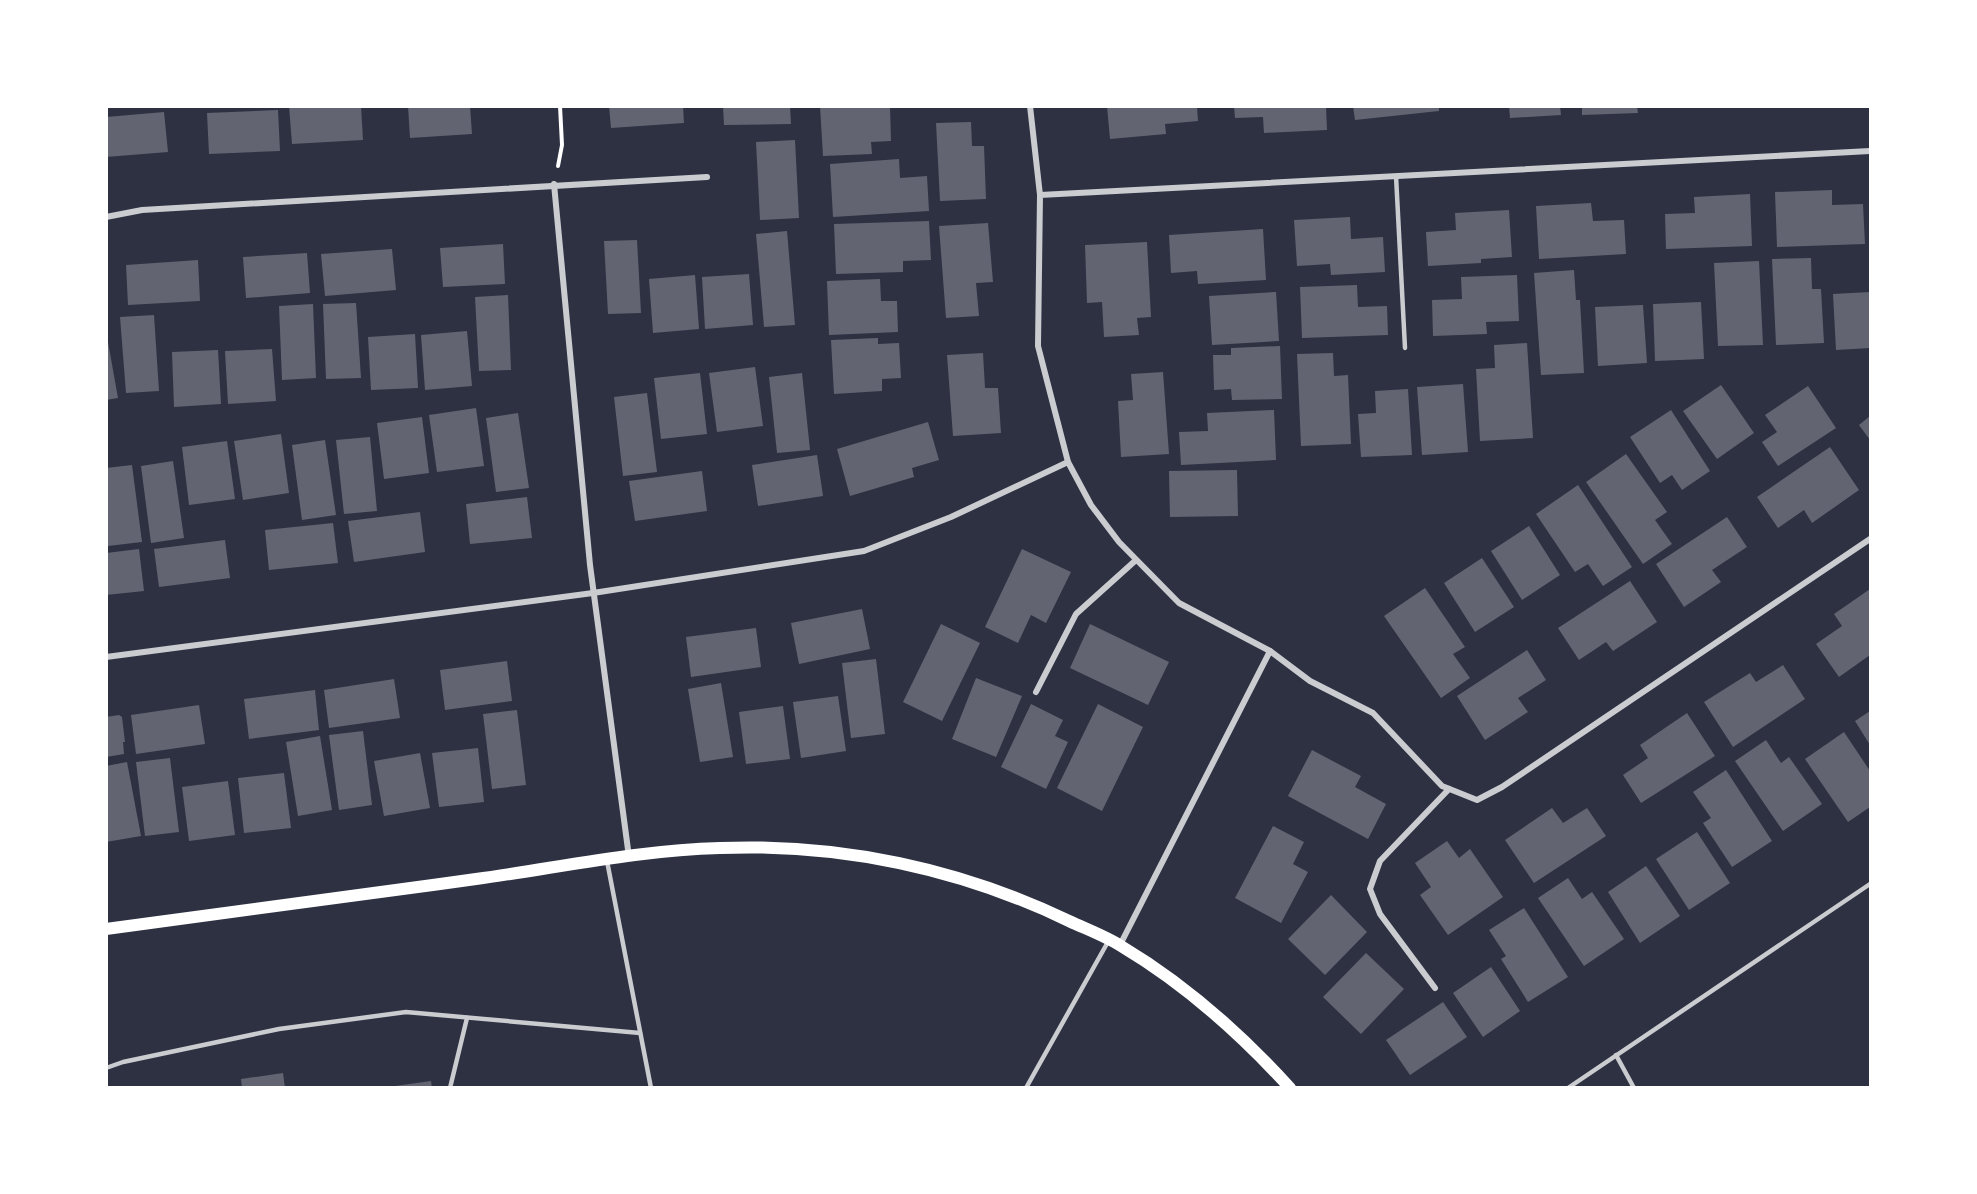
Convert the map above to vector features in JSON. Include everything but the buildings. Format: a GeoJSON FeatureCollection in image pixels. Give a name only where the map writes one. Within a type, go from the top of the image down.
{"type":"FeatureCollection","features":[{"type":"Feature","properties":{"kind":"main road"},"geometry":{"type":"LineString","coordinates":[[106,929],[630,857],[719,848],[789,848],[863,856],[922,867],[989,887],[1114,943],[1180,987],[1227,1026],[1290,1088]]}},
{"type":"Feature","properties":{"kind":"street"},"geometry":{"type":"LineString","coordinates":[[1030,106],[1040,195],[1038,346],[1068,462],[1091,505],[1136,560],[1179,603],[1270,651],[1310,681],[1373,713],[1442,786],[1477,800],[1502,787],[1870,539]]}},
{"type":"Feature","properties":{"kind":"street"},"geometry":{"type":"LineString","coordinates":[[1040,195],[1870,151]]}},
{"type":"Feature","properties":{"kind":"street"},"geometry":{"type":"LineString","coordinates":[[106,217],[142,210],[554,184],[707,177]]}},
{"type":"Feature","properties":{"kind":"street"},"geometry":{"type":"LineString","coordinates":[[554,184],[593,593],[630,857]]}},
{"type":"Feature","properties":{"kind":"street"},"geometry":{"type":"LineString","coordinates":[[106,657],[593,593],[864,551],[951,517],[1068,462]]}},
{"type":"Feature","properties":{"kind":"street"},"geometry":{"type":"LineString","coordinates":[[1035,692],[1076,614],[1136,560]]}},
{"type":"Feature","properties":{"kind":"street"},"geometry":{"type":"LineString","coordinates":[[1114,943],[1270,651]]}},
{"type":"Feature","properties":{"kind":"street"},"geometry":{"type":"LineString","coordinates":[[1435,988],[1380,914],[1370,889],[1380,861],[1449,789]]}},
{"type":"Feature","properties":{"kind":"lane"},"geometry":{"type":"LineString","coordinates":[[1396,176],[1405,348]]}},
{"type":"Feature","properties":{"kind":"lane"},"geometry":{"type":"LineString","coordinates":[[607,861],[651,1088]]}},
{"type":"Feature","properties":{"kind":"lane"},"geometry":{"type":"LineString","coordinates":[[1568,1088],[1870,884]]}},
{"type":"Feature","properties":{"kind":"lane"},"geometry":{"type":"LineString","coordinates":[[1026,1088],[1114,943]]}},
{"type":"Feature","properties":{"kind":"lane"},"geometry":{"type":"LineString","coordinates":[[106,1068],[123,1062],[279,1029],[406,1012],[640,1033]]}},
{"type":"Feature","properties":{"kind":"lane"},"geometry":{"type":"LineString","coordinates":[[450,1088],[467,1018]]}},
{"type":"Feature","properties":{"kind":"lane"},"geometry":{"type":"LineString","coordinates":[[1616,1055],[1635,1088]]}},
{"type":"Feature","properties":{"kind":"path"},"geometry":{"type":"LineString","coordinates":[[554,184],[562,145],[560,106]]}}]}
